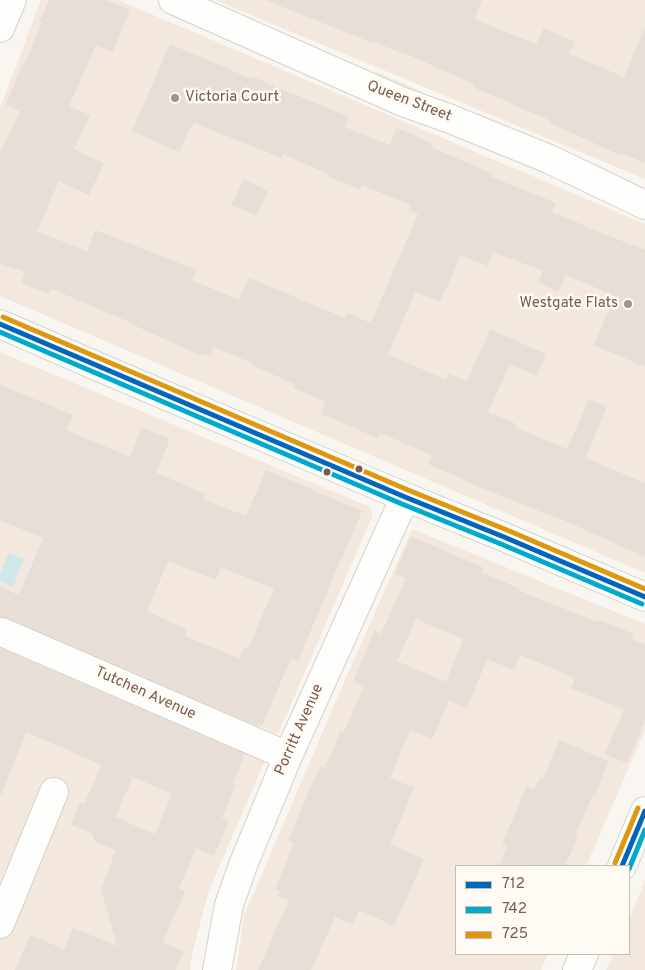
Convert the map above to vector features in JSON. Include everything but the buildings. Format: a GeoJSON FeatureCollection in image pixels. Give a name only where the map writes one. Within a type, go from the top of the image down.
{"type":"FeatureCollection","features":[{"type":"Feature","properties":{"kind":"street"},"geometry":{"type":"LineString","coordinates":[[0,28],[12,0]]}},
{"type":"Feature","properties":{"kind":"street","name":"Queen Street"},"geometry":{"type":"LineString","coordinates":[[172,0],[403,102],[549,159],[645,205]]}},
{"type":"Feature","properties":{"kind":"street"},"geometry":{"type":"LineString","coordinates":[[0,324],[645,598]]}},
{"type":"Feature","properties":{"kind":"street","name":"Porritt Avenue"},"geometry":{"type":"LineString","coordinates":[[217,970],[232,897],[243,865],[288,756],[405,497]]}},
{"type":"Feature","properties":{"kind":"street","name":"Tutchen Avenue"},"geometry":{"type":"LineString","coordinates":[[2,632],[288,756]]}},
{"type":"Feature","properties":{"kind":"street"},"geometry":{"type":"LineString","coordinates":[[0,924],[54,792]]}},
{"type":"Feature","properties":{"kind":"street"},"geometry":{"type":"LineString","coordinates":[[623,865],[642,828]]}},
{"type":"Feature","properties":{"kind":"street"},"geometry":{"type":"LineString","coordinates":[[577,970],[584,955]]}},
{"type":"Feature","properties":{"kind":"shaded area"},"geometry":{"type":"Polygon","coordinates":[[[41,0],[118,0],[645,224],[645,573],[0,296],[0,108],[41,0]]]}},
{"type":"Feature","properties":{"kind":"shaded area"},"geometry":{"type":"Polygon","coordinates":[[[215,0],[645,0],[645,179],[215,0]]]}},
{"type":"Feature","properties":{"kind":"shaded area"},"geometry":{"type":"Polygon","coordinates":[[[0,352],[370,507],[373,515],[278,734],[0,621],[0,352]]]}},
{"type":"Feature","properties":{"kind":"shaded area"},"geometry":{"type":"Polygon","coordinates":[[[412,529],[645,624],[645,730],[586,865],[455,865],[455,955],[548,955],[541,970],[236,970],[244,916],[412,529]]]}},
{"type":"Feature","properties":{"kind":"shaded area"},"geometry":{"type":"Polygon","coordinates":[[[0,643],[268,754],[209,890],[192,954],[190,970],[0,970],[0,643]]]}},
{"type":"Feature","properties":{"kind":"shaded area"},"geometry":{"type":"Polygon","coordinates":[[[645,881],[645,970],[606,970],[614,955],[630,955],[630,917],[645,881]]]}},
{"type":"Feature","properties":{"kind":"green space"},"geometry":{"type":"Polygon","coordinates":[[[375,71],[423,92],[419,102],[381,86],[375,71]]]}},
{"type":"Feature","properties":{"kind":"water"},"geometry":{"type":"Polygon","coordinates":[[[8,553],[24,559],[13,587],[0,581],[0,574],[8,553]]]}},
{"type":"Feature","properties":{"kind":"transit line","name":"725"},"geometry":{"type":"LineString","coordinates":[[3,317],[645,589]]}},
{"type":"Feature","properties":{"kind":"transit line","name":"712"},"geometry":{"type":"LineString","coordinates":[[0,324],[645,597]]}},
{"type":"Feature","properties":{"kind":"transit line","name":"742"},"geometry":{"type":"LineString","coordinates":[[0,332],[402,504],[642,604]]}},
{"type":"Feature","properties":{"kind":"transit line","name":"725"},"geometry":{"type":"LineString","coordinates":[[615,863],[638,808]]}},
{"type":"Feature","properties":{"kind":"transit line","name":"712"},"geometry":{"type":"LineString","coordinates":[[622,865],[645,811]]}},
{"type":"Feature","properties":{"kind":"transit line","name":"742"},"geometry":{"type":"LineString","coordinates":[[630,867],[645,830]]}},
{"type":"Feature","properties":{"kind":"place","name":"Victoria Court"},"geometry":{"type":"Point","coordinates":[175,98]}},
{"type":"Feature","properties":{"kind":"place","name":"Westgate Flats"},"geometry":{"type":"Point","coordinates":[628,304]}}]}
